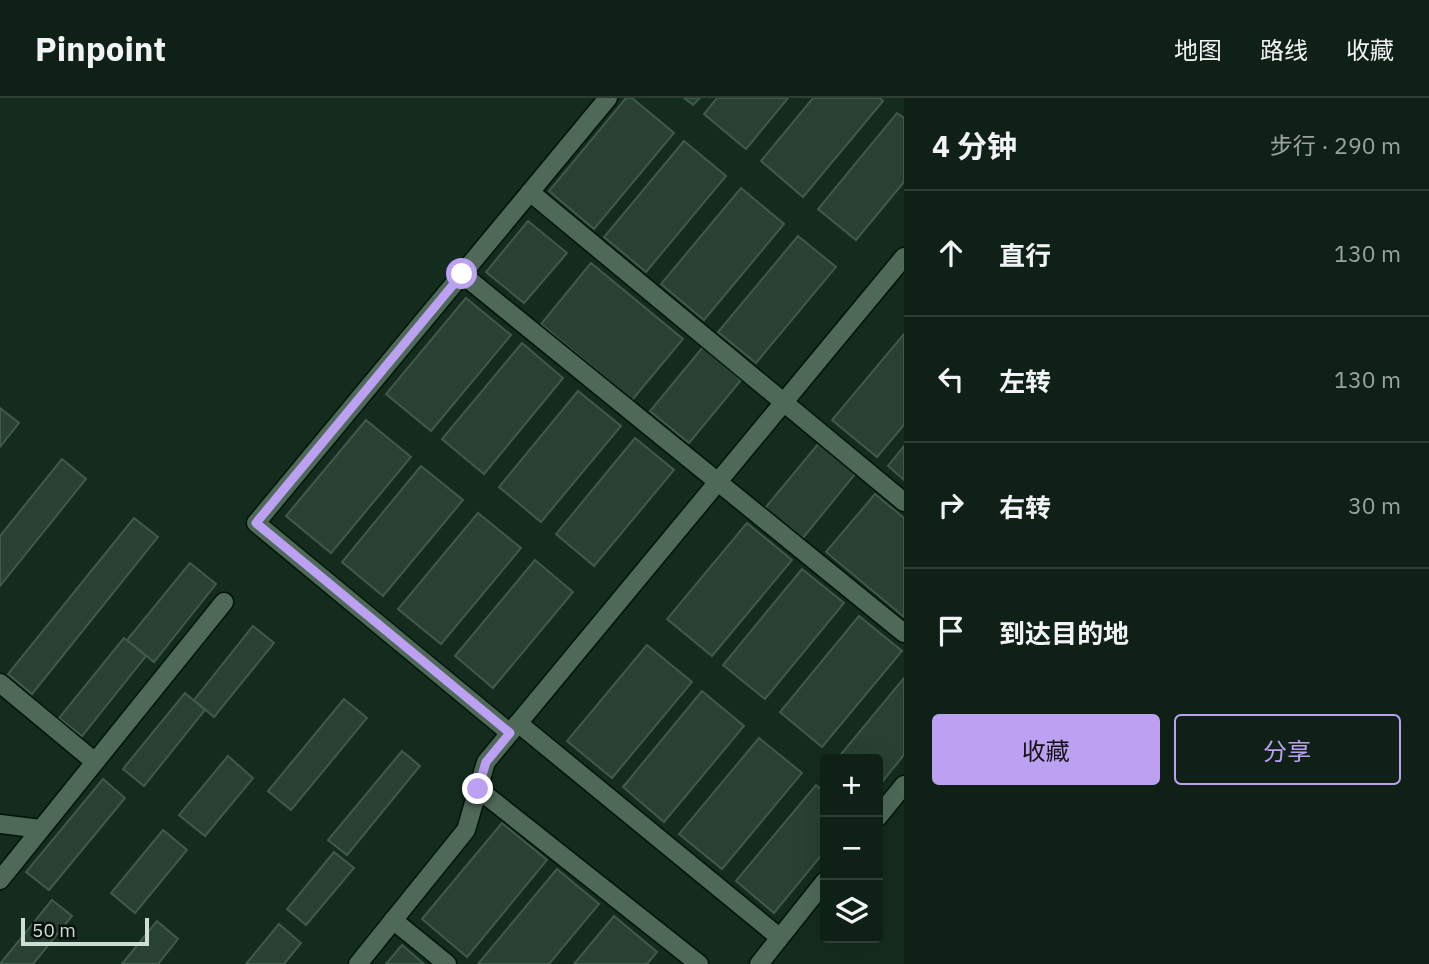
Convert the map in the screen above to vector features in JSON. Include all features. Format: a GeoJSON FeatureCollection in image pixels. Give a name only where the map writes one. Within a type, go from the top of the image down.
{"type":"FeatureCollection","features":[{"type":"Feature","properties":{"kind":"lane"},"geometry":{"type":"LineString","coordinates":[[608,98],[256,523],[779,937]]}},
{"type":"Feature","properties":{"kind":"lane"},"geometry":{"type":"LineString","coordinates":[[530,192],[904,502]]}},
{"type":"Feature","properties":{"kind":"lane"},"geometry":{"type":"LineString","coordinates":[[358,964],[466,830],[486,762],[904,257]]}},
{"type":"Feature","properties":{"kind":"lane"},"geometry":{"type":"LineString","coordinates":[[462,274],[904,633]]}},
{"type":"Feature","properties":{"kind":"lane"},"geometry":{"type":"LineString","coordinates":[[0,880],[224,602]]}},
{"type":"Feature","properties":{"kind":"lane"},"geometry":{"type":"LineString","coordinates":[[0,683],[95,762]]}},
{"type":"Feature","properties":{"kind":"lane"},"geometry":{"type":"LineString","coordinates":[[883,811],[904,785]]}},
{"type":"Feature","properties":{"kind":"lane"},"geometry":{"type":"LineString","coordinates":[[478,789],[699,964]]}},
{"type":"Feature","properties":{"kind":"lane"},"geometry":{"type":"LineString","coordinates":[[0,824],[41,829]]}},
{"type":"Feature","properties":{"kind":"lane"},"geometry":{"type":"LineString","coordinates":[[758,964],[820,887]]}},
{"type":"Feature","properties":{"kind":"lane"},"geometry":{"type":"LineString","coordinates":[[393,920],[447,964]]}},
{"type":"Feature","properties":{"kind":"building"},"geometry":{"type":"Polygon","coordinates":[[[626,98],[632,98],[674,133],[594,229],[549,191],[626,98]]]}},
{"type":"Feature","properties":{"kind":"building"},"geometry":{"type":"Polygon","coordinates":[[[684,98],[700,98],[693,105],[684,98]]]}},
{"type":"Feature","properties":{"kind":"building"},"geometry":{"type":"Polygon","coordinates":[[[717,98],[788,98],[746,149],[704,114],[717,98]]]}},
{"type":"Feature","properties":{"kind":"building"},"geometry":{"type":"Polygon","coordinates":[[[813,98],[880,98],[883,101],[803,197],[761,161],[813,98]]]}},
{"type":"Feature","properties":{"kind":"building"},"geometry":{"type":"Polygon","coordinates":[[[897,113],[904,118],[904,182],[856,240],[818,209],[897,113]]]}},
{"type":"Feature","properties":{"kind":"building"},"geometry":{"type":"Polygon","coordinates":[[[684,141],[726,176],[646,272],[604,237],[684,141]]]}},
{"type":"Feature","properties":{"kind":"building"},"geometry":{"type":"Polygon","coordinates":[[[741,188],[784,224],[704,320],[661,284],[741,188]]]}},
{"type":"Feature","properties":{"kind":"building"},"geometry":{"type":"Polygon","coordinates":[[[528,221],[567,253],[524,303],[486,272],[528,221]]]}},
{"type":"Feature","properties":{"kind":"building"},"geometry":{"type":"Polygon","coordinates":[[[798,236],[836,267],[756,363],[718,332],[798,236]]]}},
{"type":"Feature","properties":{"kind":"building"},"geometry":{"type":"Polygon","coordinates":[[[591,263],[683,339],[632,400],[541,324],[591,263]]]}},
{"type":"Feature","properties":{"kind":"building"},"geometry":{"type":"Polygon","coordinates":[[[466,298],[511,335],[431,431],[386,394],[466,298]]]}},
{"type":"Feature","properties":{"kind":"building"},"geometry":{"type":"Polygon","coordinates":[[[904,334],[904,425],[877,457],[832,420],[904,334]]]}},
{"type":"Feature","properties":{"kind":"building"},"geometry":{"type":"Polygon","coordinates":[[[522,343],[563,378],[484,474],[442,439],[522,343]]]}},
{"type":"Feature","properties":{"kind":"building"},"geometry":{"type":"Polygon","coordinates":[[[703,347],[741,380],[689,443],[650,411],[703,347]]]}},
{"type":"Feature","properties":{"kind":"building"},"geometry":{"type":"Polygon","coordinates":[[[578,391],[621,426],[541,522],[499,487],[578,391]]]}},
{"type":"Feature","properties":{"kind":"building"},"geometry":{"type":"Polygon","coordinates":[[[0,408],[19,423],[0,447],[0,408]]]}},
{"type":"Feature","properties":{"kind":"building"},"geometry":{"type":"Polygon","coordinates":[[[366,420],[411,457],[331,553],[286,516],[366,420]]]}},
{"type":"Feature","properties":{"kind":"building"},"geometry":{"type":"Polygon","coordinates":[[[635,438],[674,470],[594,566],[556,534],[635,438]]]}},
{"type":"Feature","properties":{"kind":"building"},"geometry":{"type":"Polygon","coordinates":[[[819,443],[856,473],[802,539],[765,508],[819,443]]]}},
{"type":"Feature","properties":{"kind":"building"},"geometry":{"type":"Polygon","coordinates":[[[904,446],[904,480],[888,466],[904,446]]]}},
{"type":"Feature","properties":{"kind":"building"},"geometry":{"type":"Polygon","coordinates":[[[62,459],[86,479],[0,586],[0,536],[62,459]]]}},
{"type":"Feature","properties":{"kind":"building"},"geometry":{"type":"Polygon","coordinates":[[[421,466],[463,500],[383,596],[342,562],[421,466]]]}},
{"type":"Feature","properties":{"kind":"building"},"geometry":{"type":"Polygon","coordinates":[[[875,494],[904,518],[904,617],[826,552],[875,494]]]}},
{"type":"Feature","properties":{"kind":"building"},"geometry":{"type":"Polygon","coordinates":[[[478,513],[521,548],[441,644],[398,609],[478,513]]]}},
{"type":"Feature","properties":{"kind":"building"},"geometry":{"type":"Polygon","coordinates":[[[134,518],[158,537],[32,694],[8,674],[134,518]]]}},
{"type":"Feature","properties":{"kind":"building"},"geometry":{"type":"Polygon","coordinates":[[[747,523],[792,560],[712,656],[667,619],[747,523]]]}},
{"type":"Feature","properties":{"kind":"building"},"geometry":{"type":"Polygon","coordinates":[[[535,560],[573,592],[493,688],[455,656],[535,560]]]}},
{"type":"Feature","properties":{"kind":"building"},"geometry":{"type":"Polygon","coordinates":[[[190,563],[216,584],[154,662],[127,640],[190,563]]]}},
{"type":"Feature","properties":{"kind":"building"},"geometry":{"type":"Polygon","coordinates":[[[802,569],[844,603],[765,699],[723,665],[802,569]]]}},
{"type":"Feature","properties":{"kind":"building"},"geometry":{"type":"Polygon","coordinates":[[[859,616],[902,651],[822,747],[780,712],[859,616]]]}},
{"type":"Feature","properties":{"kind":"building"},"geometry":{"type":"Polygon","coordinates":[[[253,626],[274,643],[214,717],[194,700],[253,626]]]}},
{"type":"Feature","properties":{"kind":"building"},"geometry":{"type":"Polygon","coordinates":[[[124,638],[146,656],[82,736],[59,718],[124,638]]]}},
{"type":"Feature","properties":{"kind":"building"},"geometry":{"type":"Polygon","coordinates":[[[647,645],[692,682],[612,778],[567,741],[647,645]]]}},
{"type":"Feature","properties":{"kind":"building"},"geometry":{"type":"Polygon","coordinates":[[[904,678],[904,755],[883,781],[883,754],[841,754],[904,678]]]}},
{"type":"Feature","properties":{"kind":"building"},"geometry":{"type":"Polygon","coordinates":[[[702,691],[744,726],[664,822],[623,787],[702,691]]]}},
{"type":"Feature","properties":{"kind":"building"},"geometry":{"type":"Polygon","coordinates":[[[185,693],[205,710],[144,786],[123,769],[185,693]]]}},
{"type":"Feature","properties":{"kind":"building"},"geometry":{"type":"Polygon","coordinates":[[[344,699],[367,718],[291,810],[268,791],[344,699]]]}},
{"type":"Feature","properties":{"kind":"building"},"geometry":{"type":"Polygon","coordinates":[[[759,738],[802,773],[722,869],[679,834],[759,738]]]}},
{"type":"Feature","properties":{"kind":"building"},"geometry":{"type":"Polygon","coordinates":[[[402,751],[420,766],[347,855],[328,840],[402,751]]]}},
{"type":"Feature","properties":{"kind":"building"},"geometry":{"type":"Polygon","coordinates":[[[228,756],[253,778],[205,836],[179,815],[228,756]]]}},
{"type":"Feature","properties":{"kind":"building"},"geometry":{"type":"Polygon","coordinates":[[[103,779],[125,798],[49,890],[26,872],[103,779]]]}},
{"type":"Feature","properties":{"kind":"building"},"geometry":{"type":"Polygon","coordinates":[[[816,785],[820,789],[820,857],[774,913],[736,881],[816,785]]]}},
{"type":"Feature","properties":{"kind":"building"},"geometry":{"type":"Polygon","coordinates":[[[502,823],[547,860],[467,957],[422,919],[502,823]]]}},
{"type":"Feature","properties":{"kind":"building"},"geometry":{"type":"Polygon","coordinates":[[[163,830],[187,850],[135,913],[111,893],[163,830]]]}},
{"type":"Feature","properties":{"kind":"building"},"geometry":{"type":"Polygon","coordinates":[[[334,852],[354,868],[306,925],[287,909],[334,852]]]}},
{"type":"Feature","properties":{"kind":"building"},"geometry":{"type":"Polygon","coordinates":[[[557,869],[599,904],[549,964],[478,964],[557,869]]]}},
{"type":"Feature","properties":{"kind":"building"},"geometry":{"type":"Polygon","coordinates":[[[52,900],[72,916],[33,964],[0,964],[52,900]]]}},
{"type":"Feature","properties":{"kind":"building"},"geometry":{"type":"Polygon","coordinates":[[[614,916],[657,952],[647,964],[574,964],[614,916]]]}},
{"type":"Feature","properties":{"kind":"building"},"geometry":{"type":"Polygon","coordinates":[[[157,921],[178,939],[158,964],[122,964],[157,921]]]}},
{"type":"Feature","properties":{"kind":"building"},"geometry":{"type":"Polygon","coordinates":[[[279,924],[301,943],[284,964],[246,964],[279,924]]]}},
{"type":"Feature","properties":{"kind":"building"},"geometry":{"type":"Polygon","coordinates":[[[402,945],[424,964],[386,964],[402,945]]]}},
{"type":"Feature","properties":{"kind":"route"},"geometry":{"type":"LineString","coordinates":[[462,274],[256,523],[510,733],[486,762],[478,789]]}}]}
